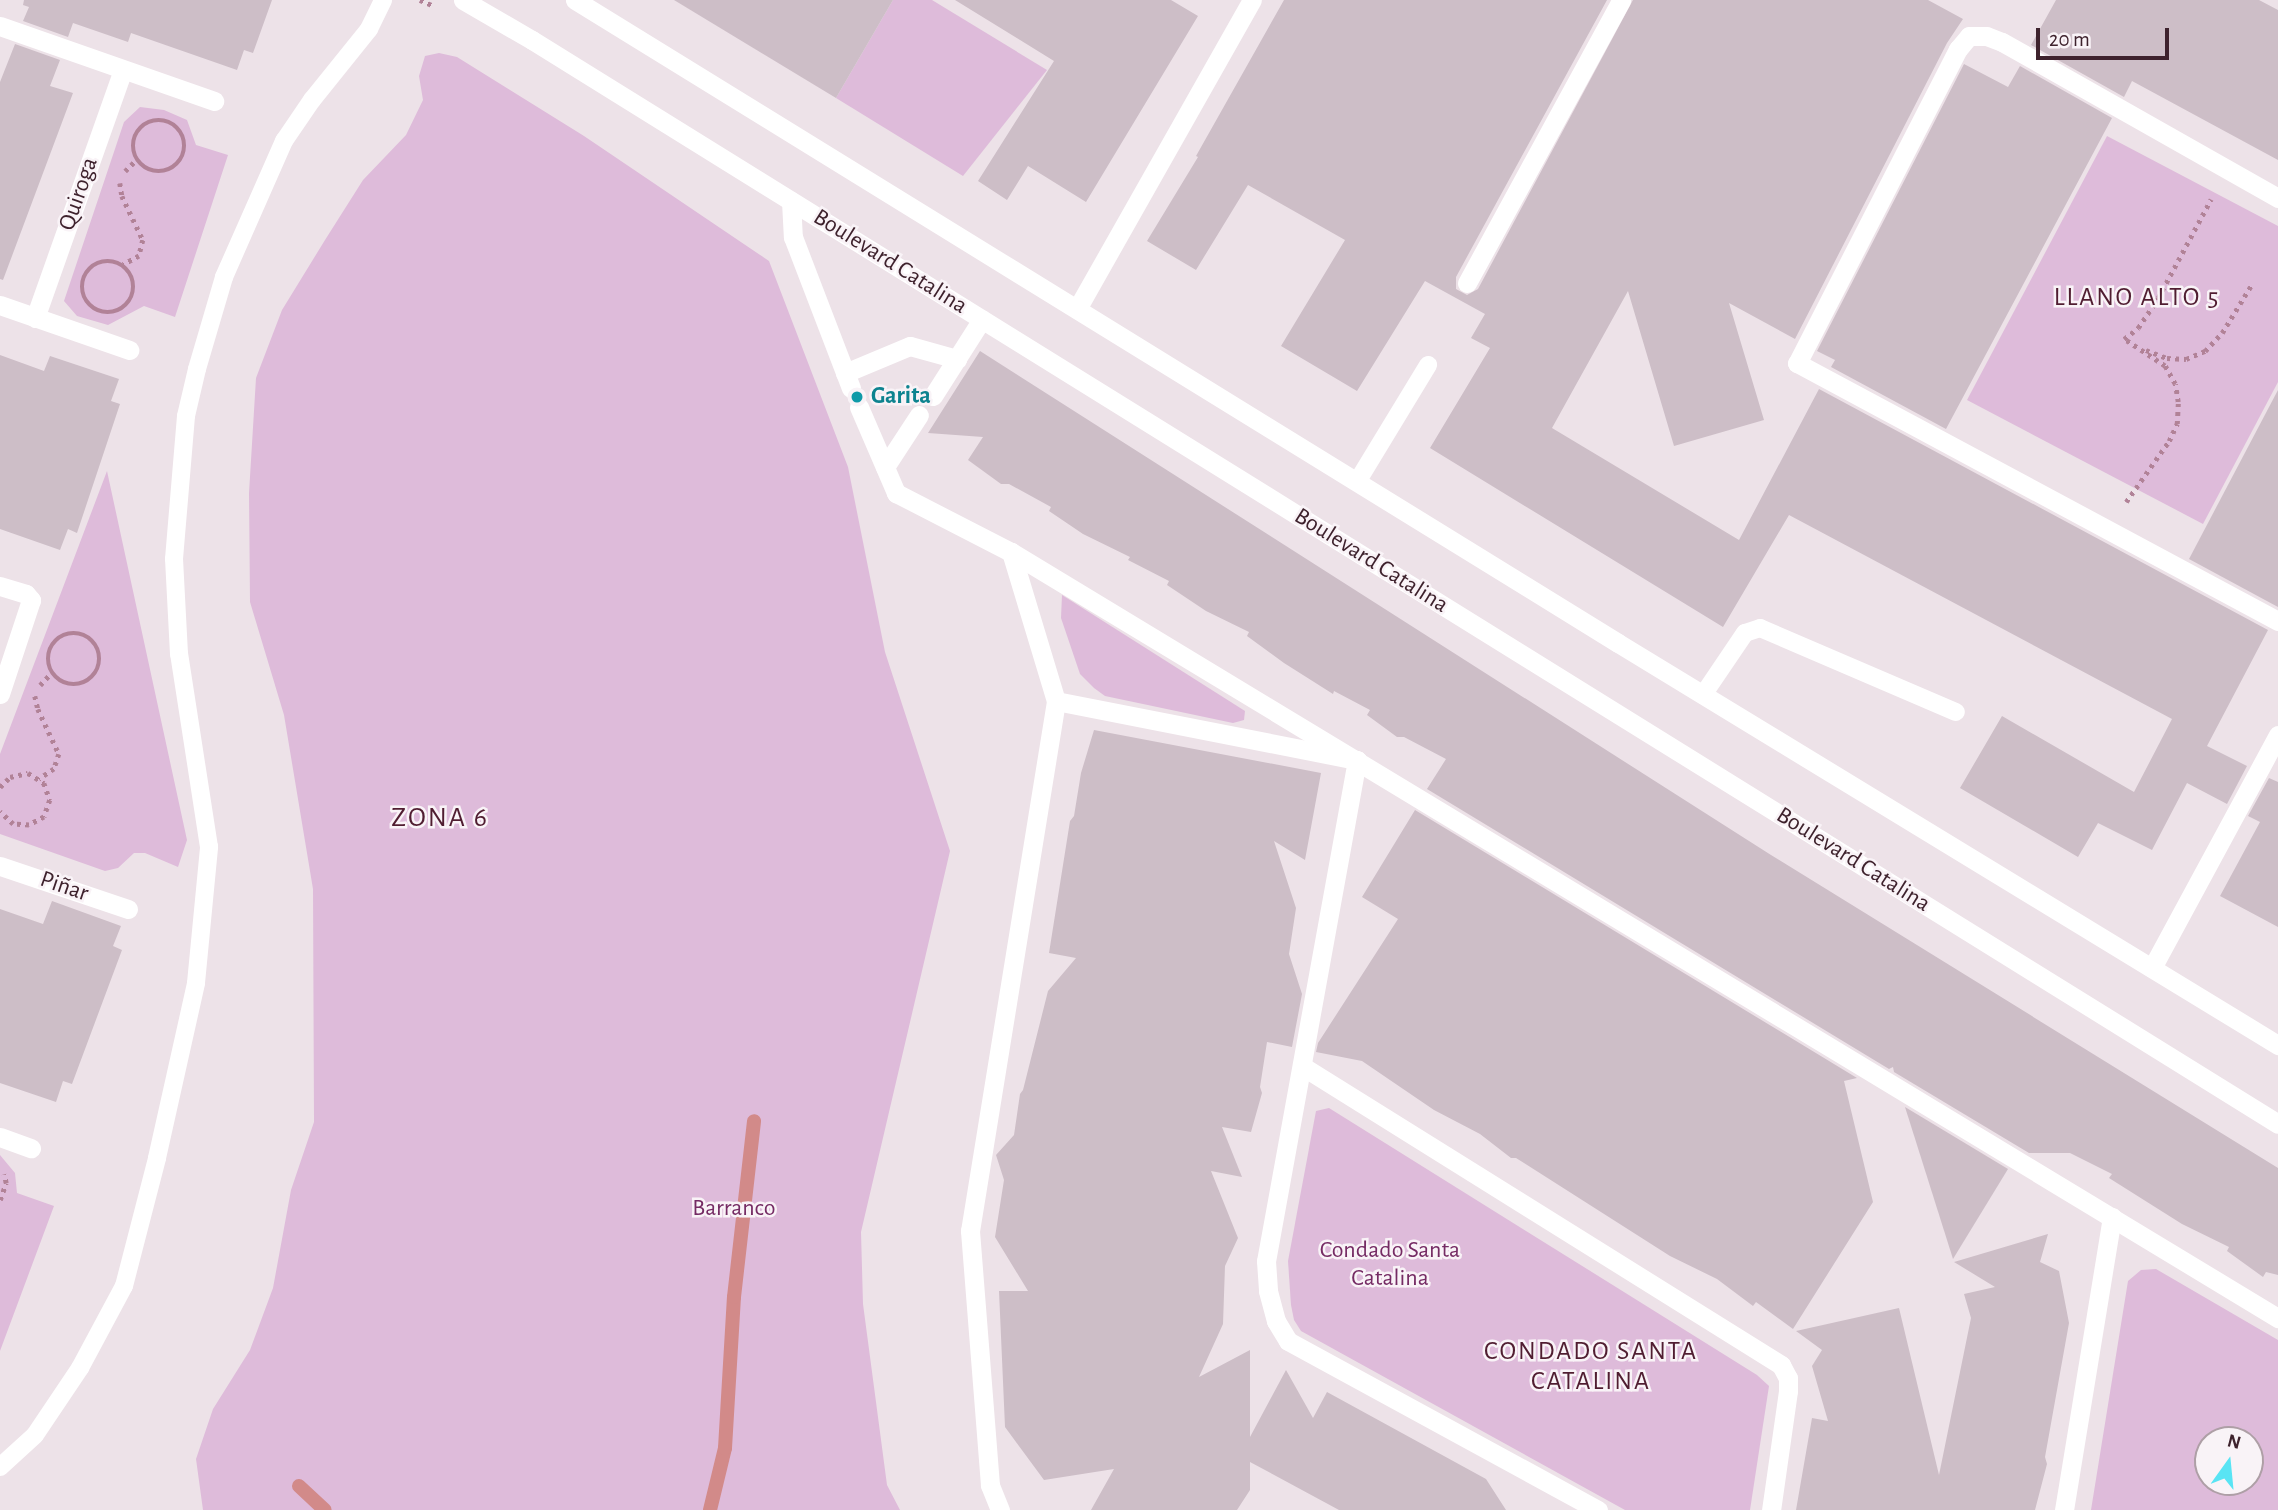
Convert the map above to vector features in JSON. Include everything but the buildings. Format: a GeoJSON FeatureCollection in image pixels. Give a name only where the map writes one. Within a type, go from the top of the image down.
{"type":"FeatureCollection","features":[{"type":"Feature","properties":{"kind":"street","name":"Boulevard Catalina"},"geometry":{"type":"LineString","coordinates":[[463,0],[2278,1124]]}},
{"type":"Feature","properties":{"kind":"street"},"geometry":{"type":"LineString","coordinates":[[575,0],[1703,695],[2278,1045]]}},
{"type":"Feature","properties":{"kind":"street"},"geometry":{"type":"LineString","coordinates":[[1467,283],[1621,0]]}},
{"type":"Feature","properties":{"kind":"street"},"geometry":{"type":"LineString","coordinates":[[1077,309],[1246,2]]}},
{"type":"Feature","properties":{"kind":"street"},"geometry":{"type":"LineString","coordinates":[[0,26],[214,102]]}},
{"type":"Feature","properties":{"kind":"street"},"geometry":{"type":"LineString","coordinates":[[2278,198],[2001,42],[1986,36],[1969,36],[1958,49],[1797,363],[2278,621]]}},
{"type":"Feature","properties":{"kind":"street","name":"Quiroga"},"geometry":{"type":"LineString","coordinates":[[35,318],[123,70]]}},
{"type":"Feature","properties":{"kind":"street"},"geometry":{"type":"LineString","coordinates":[[791,201],[793,237],[848,380],[910,346],[957,359]]}},
{"type":"Feature","properties":{"kind":"street"},"geometry":{"type":"LineString","coordinates":[[0,306],[129,350]]}},
{"type":"Feature","properties":{"kind":"street"},"geometry":{"type":"LineString","coordinates":[[933,396],[982,319]]}},
{"type":"Feature","properties":{"kind":"street"},"geometry":{"type":"LineString","coordinates":[[859,407],[895,493],[1011,552],[2278,1318]]}},
{"type":"Feature","properties":{"kind":"street"},"geometry":{"type":"LineString","coordinates":[[885,467],[919,415]]}},
{"type":"Feature","properties":{"kind":"street"},"geometry":{"type":"LineString","coordinates":[[1000,1510],[990,1485],[970,1230],[1056,701],[1011,552]]}},
{"type":"Feature","properties":{"kind":"street"},"geometry":{"type":"LineString","coordinates":[[0,586],[26,594],[32,600],[0,694]]}},
{"type":"Feature","properties":{"kind":"street"},"geometry":{"type":"LineString","coordinates":[[1056,701],[1357,760]]}},
{"type":"Feature","properties":{"kind":"street"},"geometry":{"type":"LineString","coordinates":[[2152,968],[2278,735]]}},
{"type":"Feature","properties":{"kind":"street"},"geometry":{"type":"LineString","coordinates":[[1357,760],[1266,1261],[1268,1291],[1276,1321],[1288,1341],[1598,1510]]}},
{"type":"Feature","properties":{"kind":"street","name":"Piñar"},"geometry":{"type":"LineString","coordinates":[[0,866],[128,909]]}},
{"type":"Feature","properties":{"kind":"street"},"geometry":{"type":"LineString","coordinates":[[1302,1066],[1781,1365],[1788,1378],[1788,1391],[1771,1510]]}},
{"type":"Feature","properties":{"kind":"street"},"geometry":{"type":"LineString","coordinates":[[0,1137],[31,1148]]}},
{"type":"Feature","properties":{"kind":"street"},"geometry":{"type":"LineString","coordinates":[[2064,1510],[2112,1217]]}},
{"type":"Feature","properties":{"kind":"lane"},"geometry":{"type":"LineString","coordinates":[[0,1468],[42,1424],[80,1368],[124,1286],[157,1158],[196,983],[209,847],[180,654],[174,559],[186,416],[197,369],[224,277],[285,141],[312,100],[369,29],[383,0]]}},
{"type":"Feature","properties":{"kind":"lane"},"geometry":{"type":"LineString","coordinates":[[1357,482],[1428,365]]}},
{"type":"Feature","properties":{"kind":"lane"},"geometry":{"type":"LineString","coordinates":[[1703,695],[1745,633],[1760,628],[1956,712]]}},
{"type":"Feature","properties":{"kind":"path"},"geometry":{"type":"LineString","coordinates":[[163,120],[179,129],[186,145],[180,163],[165,172],[148,170],[136,160],[133,143],[139,128],[145,122],[163,120]]}},
{"type":"Feature","properties":{"kind":"path"},"geometry":{"type":"LineString","coordinates":[[123,265],[135,286],[129,303],[114,313],[97,311],[82,292],[84,276],[94,264],[103,261],[123,265],[138,256],[143,240],[120,188],[125,170],[136,160]]}},
{"type":"Feature","properties":{"kind":"path"},"geometry":{"type":"LineString","coordinates":[[2108,528],[2177,424],[2175,384],[2165,366],[2124,339],[2138,328],[2158,298],[2226,170]]}},
{"type":"Feature","properties":{"kind":"path"},"geometry":{"type":"LineString","coordinates":[[2142,349],[2167,358],[2186,359],[2205,351],[2222,332],[2252,284]]}},
{"type":"Feature","properties":{"kind":"path"},"geometry":{"type":"LineString","coordinates":[[39,779],[54,769],[59,754],[35,702],[41,684],[51,673],[50,648],[61,636],[79,633],[95,642],[99,650],[100,668],[88,682],[72,685],[51,673]]}},
{"type":"Feature","properties":{"kind":"path"},"geometry":{"type":"LineString","coordinates":[[0,787],[10,777],[28,774],[39,779],[48,790],[49,809],[44,817],[21,826],[6,820],[0,813]]}},
{"type":"Feature","properties":{"kind":"path"},"geometry":{"type":"LineString","coordinates":[[0,1167],[6,1183],[0,1200]]}},
{"type":"Feature","properties":{"kind":"green space"},"geometry":{"type":"Polygon","coordinates":[[[893,0],[932,0],[1047,70],[963,176],[836,98],[893,0]]]}},
{"type":"Feature","properties":{"kind":"green space","name":"Barranco"},"geometry":{"type":"Polygon","coordinates":[[[439,53],[457,57],[584,136],[769,261],[848,467],[885,652],[950,851],[861,1232],[863,1304],[887,1485],[900,1510],[203,1510],[196,1459],[213,1409],[250,1350],[273,1288],[291,1190],[314,1122],[313,889],[284,715],[250,602],[249,493],[256,378],[282,310],[325,240],[363,180],[406,135],[423,100],[419,76],[425,56],[439,53]]]}},
{"type":"Feature","properties":{"kind":"green space"},"geometry":{"type":"Polygon","coordinates":[[[140,107],[164,110],[187,120],[196,145],[228,155],[175,317],[144,306],[108,325],[77,316],[64,301],[124,122],[140,107]]]}},
{"type":"Feature","properties":{"kind":"green space"},"geometry":{"type":"Polygon","coordinates":[[[2107,136],[2278,226],[2278,382],[2203,524],[1967,400],[2107,136]]]}},
{"type":"Feature","properties":{"kind":"green space"},"geometry":{"type":"Polygon","coordinates":[[[107,471],[187,840],[178,867],[145,853],[134,853],[118,868],[105,871],[0,834],[0,754],[107,471]]]}},
{"type":"Feature","properties":{"kind":"green space"},"geometry":{"type":"Polygon","coordinates":[[[1062,595],[1245,711],[1244,720],[1233,723],[1105,696],[1080,674],[1061,618],[1062,595]]]}},
{"type":"Feature","properties":{"kind":"green space","name":"Condado Santa Catalina"},"geometry":{"type":"Polygon","coordinates":[[[1329,1108],[1757,1375],[1769,1386],[1750,1510],[1625,1510],[1301,1331],[1294,1320],[1291,1305],[1288,1261],[1316,1111],[1329,1108]]]}},
{"type":"Feature","properties":{"kind":"green space"},"geometry":{"type":"Polygon","coordinates":[[[0,1155],[15,1173],[17,1193],[54,1206],[0,1351],[0,1155]]]}},
{"type":"Feature","properties":{"kind":"green space"},"geometry":{"type":"Polygon","coordinates":[[[2156,1269],[2278,1340],[2278,1510],[2091,1510],[2128,1281],[2141,1270],[2156,1269]]]}},
{"type":"Feature","properties":{"kind":"waterway"},"geometry":{"type":"LineString","coordinates":[[710,1510],[725,1448],[734,1297],[754,1121]]}},
{"type":"Feature","properties":{"kind":"waterway"},"geometry":{"type":"LineString","coordinates":[[299,1486],[325,1510]]}},
{"type":"Feature","properties":{"kind":"place","name":"Garita"},"geometry":{"type":"Point","coordinates":[857,397]}},
{"type":"Feature","properties":{"kind":"district","name":"LLANO ALTO 5"},"geometry":{"type":"Point","coordinates":[2137,298]}},
{"type":"Feature","properties":{"kind":"district","name":"ZONA 6"},"geometry":{"type":"Point","coordinates":[440,818]}},
{"type":"Feature","properties":{"kind":"district","name":"CONDADO SANTA CATALINA"},"geometry":{"type":"Point","coordinates":[1591,1367]}}]}
